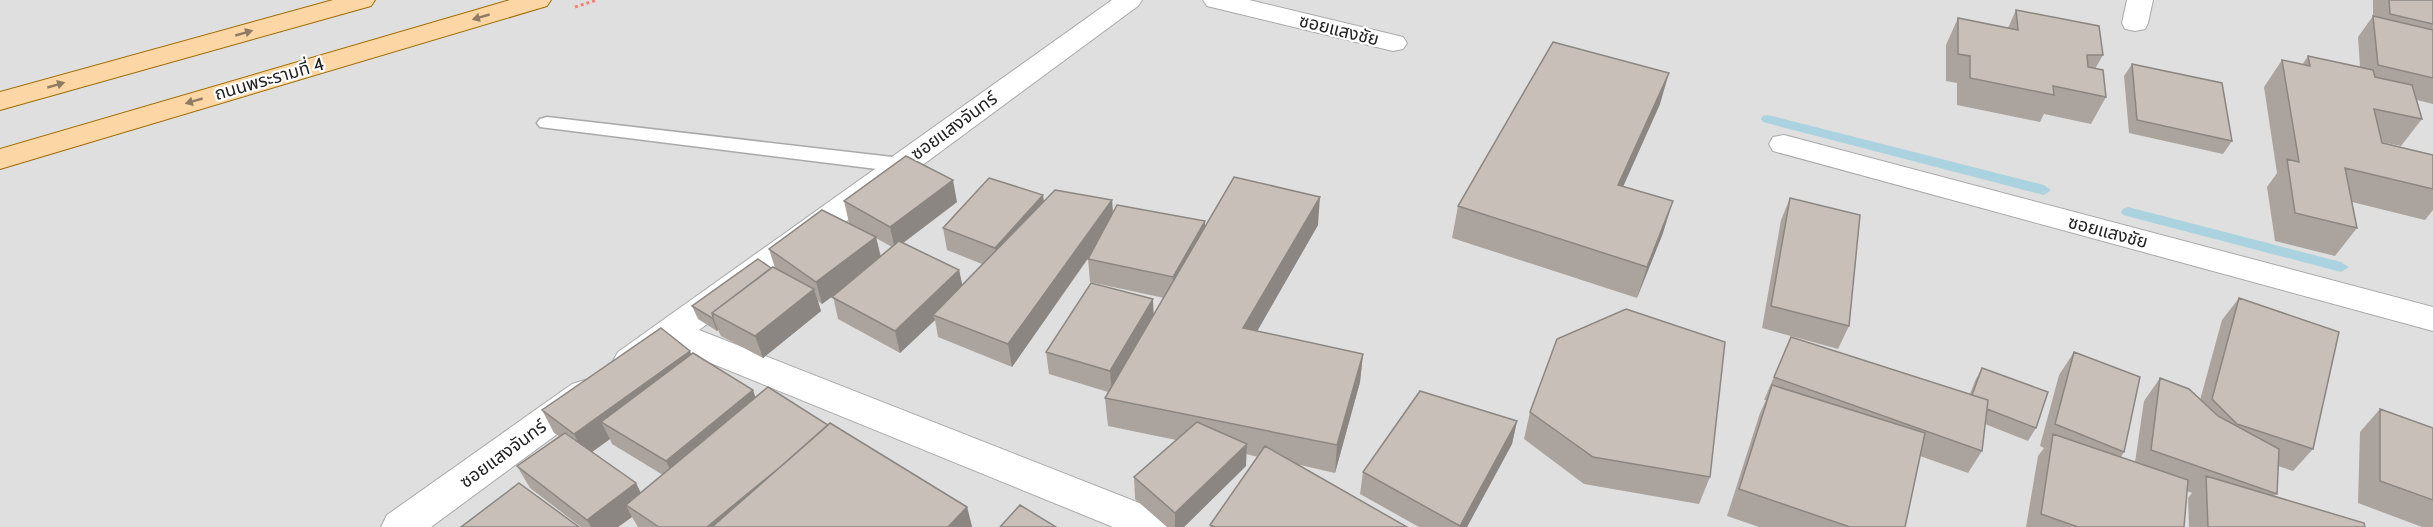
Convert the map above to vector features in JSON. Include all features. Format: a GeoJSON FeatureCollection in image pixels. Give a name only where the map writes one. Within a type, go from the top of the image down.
{"type":"FeatureCollection","features":[{"type":"Feature","properties":{"kind":"main road"},"geometry":{"type":"LineString","coordinates":[[0,101],[362,0]]}},
{"type":"Feature","properties":{"kind":"main road","name":"ถนนพระรามที่ 4"},"geometry":{"type":"LineString","coordinates":[[0,159],[537,0]]}},
{"type":"Feature","properties":{"kind":"street","name":"ซอยแสงจันทร์"},"geometry":{"type":"LineString","coordinates":[[401,527],[525,457],[670,332],[1129,0]]}},
{"type":"Feature","properties":{"kind":"street","name":"ซอยแสงชัย"},"geometry":{"type":"LineString","coordinates":[[1216,0],[1393,44]]}},
{"type":"Feature","properties":{"kind":"street","name":"ซอยแสงชัย"},"geometry":{"type":"LineString","coordinates":[[1784,144],[2433,319]]}},
{"type":"Feature","properties":{"kind":"street"},"geometry":{"type":"LineString","coordinates":[[670,332],[1156,527]]}},
{"type":"Feature","properties":{"kind":"lane"},"geometry":{"type":"LineString","coordinates":[[547,123],[901,165]]}},
{"type":"Feature","properties":{"kind":"shaded area"},"geometry":{"type":"Polygon","coordinates":[[[0,0],[2433,0],[2433,527],[0,527],[0,0]]]}},
{"type":"Feature","properties":{"kind":"building"},"geometry":{"type":"Polygon","coordinates":[[[2389,0],[2433,0],[2433,24],[2390,14],[2389,0]]]}},
{"type":"Feature","properties":{"kind":"building"},"geometry":{"type":"Polygon","coordinates":[[[2016,10],[2099,26],[2103,55],[2087,55],[2088,67],[2103,70],[2106,97],[2053,86],[2054,95],[1970,78],[1970,56],[1958,54],[1958,18],[2018,30],[2016,10]]]}},
{"type":"Feature","properties":{"kind":"building"},"geometry":{"type":"Polygon","coordinates":[[[2373,16],[2433,30],[2433,78],[2378,65],[2373,16]]]}},
{"type":"Feature","properties":{"kind":"building"},"geometry":{"type":"Polygon","coordinates":[[[1553,42],[1669,73],[1618,185],[1673,201],[1647,267],[1458,206],[1553,42]]]}},
{"type":"Feature","properties":{"kind":"building"},"geometry":{"type":"Polygon","coordinates":[[[2308,56],[2373,70],[2375,77],[2412,85],[2422,119],[2374,109],[2382,143],[2433,155],[2433,189],[2345,168],[2357,228],[2295,213],[2287,159],[2299,162],[2282,60],[2310,66],[2308,56]]]}},
{"type":"Feature","properties":{"kind":"building"},"geometry":{"type":"Polygon","coordinates":[[[2132,64],[2222,83],[2232,141],[2137,120],[2132,64]]]}},
{"type":"Feature","properties":{"kind":"building"},"geometry":{"type":"Polygon","coordinates":[[[906,156],[953,180],[890,227],[844,201],[906,156]]]}},
{"type":"Feature","properties":{"kind":"building"},"geometry":{"type":"Polygon","coordinates":[[[1234,177],[1320,197],[1243,328],[1363,354],[1337,445],[1105,398],[1234,177]]]}},
{"type":"Feature","properties":{"kind":"building"},"geometry":{"type":"Polygon","coordinates":[[[989,178],[1043,195],[995,248],[943,228],[989,178]]]}},
{"type":"Feature","properties":{"kind":"building"},"geometry":{"type":"Polygon","coordinates":[[[1055,190],[1112,200],[1008,344],[933,315],[1055,190]]]}},
{"type":"Feature","properties":{"kind":"building"},"geometry":{"type":"Polygon","coordinates":[[[1790,198],[1860,215],[1849,326],[1771,306],[1790,198]]]}},
{"type":"Feature","properties":{"kind":"building"},"geometry":{"type":"Polygon","coordinates":[[[1117,205],[1205,221],[1173,277],[1088,259],[1117,205]]]}},
{"type":"Feature","properties":{"kind":"building"},"geometry":{"type":"Polygon","coordinates":[[[822,210],[876,237],[816,282],[769,249],[822,210]]]}},
{"type":"Feature","properties":{"kind":"building"},"geometry":{"type":"Polygon","coordinates":[[[899,241],[959,270],[895,331],[832,297],[899,241]]]}},
{"type":"Feature","properties":{"kind":"building"},"geometry":{"type":"Polygon","coordinates":[[[758,259],[771,268],[712,313],[712,318],[692,306],[758,259]]]}},
{"type":"Feature","properties":{"kind":"building"},"geometry":{"type":"Polygon","coordinates":[[[773,267],[814,289],[755,336],[712,313],[773,267]]]}},
{"type":"Feature","properties":{"kind":"building"},"geometry":{"type":"Polygon","coordinates":[[[1091,283],[1153,299],[1110,371],[1046,352],[1091,283]]]}},
{"type":"Feature","properties":{"kind":"building"},"geometry":{"type":"Polygon","coordinates":[[[2239,298],[2339,332],[2313,449],[2237,424],[2212,399],[2239,298]]]}},
{"type":"Feature","properties":{"kind":"building"},"geometry":{"type":"Polygon","coordinates":[[[1626,309],[1725,342],[1710,477],[1593,457],[1530,412],[1557,339],[1626,309]]]}},
{"type":"Feature","properties":{"kind":"building"},"geometry":{"type":"Polygon","coordinates":[[[661,328],[690,351],[574,434],[542,410],[661,328]]]}},
{"type":"Feature","properties":{"kind":"building"},"geometry":{"type":"Polygon","coordinates":[[[1791,337],[1988,400],[1982,451],[1774,377],[1791,337]]]}},
{"type":"Feature","properties":{"kind":"building"},"geometry":{"type":"Polygon","coordinates":[[[2074,352],[2140,377],[2124,452],[2055,424],[2074,352]]]}},
{"type":"Feature","properties":{"kind":"building"},"geometry":{"type":"Polygon","coordinates":[[[693,353],[753,390],[666,461],[601,422],[693,353]]]}},
{"type":"Feature","properties":{"kind":"building"},"geometry":{"type":"Polygon","coordinates":[[[1982,368],[2048,392],[2036,428],[1987,409],[1988,400],[1972,395],[1982,368]]]}},
{"type":"Feature","properties":{"kind":"building"},"geometry":{"type":"Polygon","coordinates":[[[2160,378],[2189,389],[2218,416],[2279,449],[2277,494],[2151,450],[2160,378]]]}},
{"type":"Feature","properties":{"kind":"building"},"geometry":{"type":"Polygon","coordinates":[[[1772,385],[1925,433],[1905,527],[1850,527],[1739,489],[1772,385]]]}},
{"type":"Feature","properties":{"kind":"building"},"geometry":{"type":"Polygon","coordinates":[[[768,387],[828,425],[707,527],[659,527],[626,505],[768,387]]]}},
{"type":"Feature","properties":{"kind":"building"},"geometry":{"type":"Polygon","coordinates":[[[1420,391],[1517,421],[1460,526],[1363,472],[1420,391]]]}},
{"type":"Feature","properties":{"kind":"building"},"geometry":{"type":"Polygon","coordinates":[[[2380,409],[2433,428],[2433,500],[2380,481],[2380,409]]]}},
{"type":"Feature","properties":{"kind":"building"},"geometry":{"type":"Polygon","coordinates":[[[1197,422],[1247,444],[1175,513],[1134,477],[1197,422]]]}},
{"type":"Feature","properties":{"kind":"building"},"geometry":{"type":"Polygon","coordinates":[[[830,423],[967,507],[948,527],[712,527],[830,423]]]}},
{"type":"Feature","properties":{"kind":"building"},"geometry":{"type":"Polygon","coordinates":[[[565,433],[636,483],[587,520],[517,466],[565,433]]]}},
{"type":"Feature","properties":{"kind":"building"},"geometry":{"type":"Polygon","coordinates":[[[2053,434],[2188,480],[2184,527],[2078,527],[2041,514],[2053,434]]]}},
{"type":"Feature","properties":{"kind":"building"},"geometry":{"type":"Polygon","coordinates":[[[1265,446],[1407,527],[1215,527],[1210,525],[1265,446]]]}},
{"type":"Feature","properties":{"kind":"building"},"geometry":{"type":"Polygon","coordinates":[[[2206,476],[2364,523],[2365,527],[2208,527],[2206,476]]]}},
{"type":"Feature","properties":{"kind":"building"},"geometry":{"type":"Polygon","coordinates":[[[519,483],[579,527],[461,527],[519,483]]]}},
{"type":"Feature","properties":{"kind":"building"},"geometry":{"type":"Polygon","coordinates":[[[1020,505],[1056,527],[1000,527],[1020,505]]]}},
{"type":"Feature","properties":{"kind":"waterway"},"geometry":{"type":"LineString","coordinates":[[1768,119],[2044,190]]}},
{"type":"Feature","properties":{"kind":"waterway"},"geometry":{"type":"LineString","coordinates":[[2128,212],[2341,267]]}}]}
